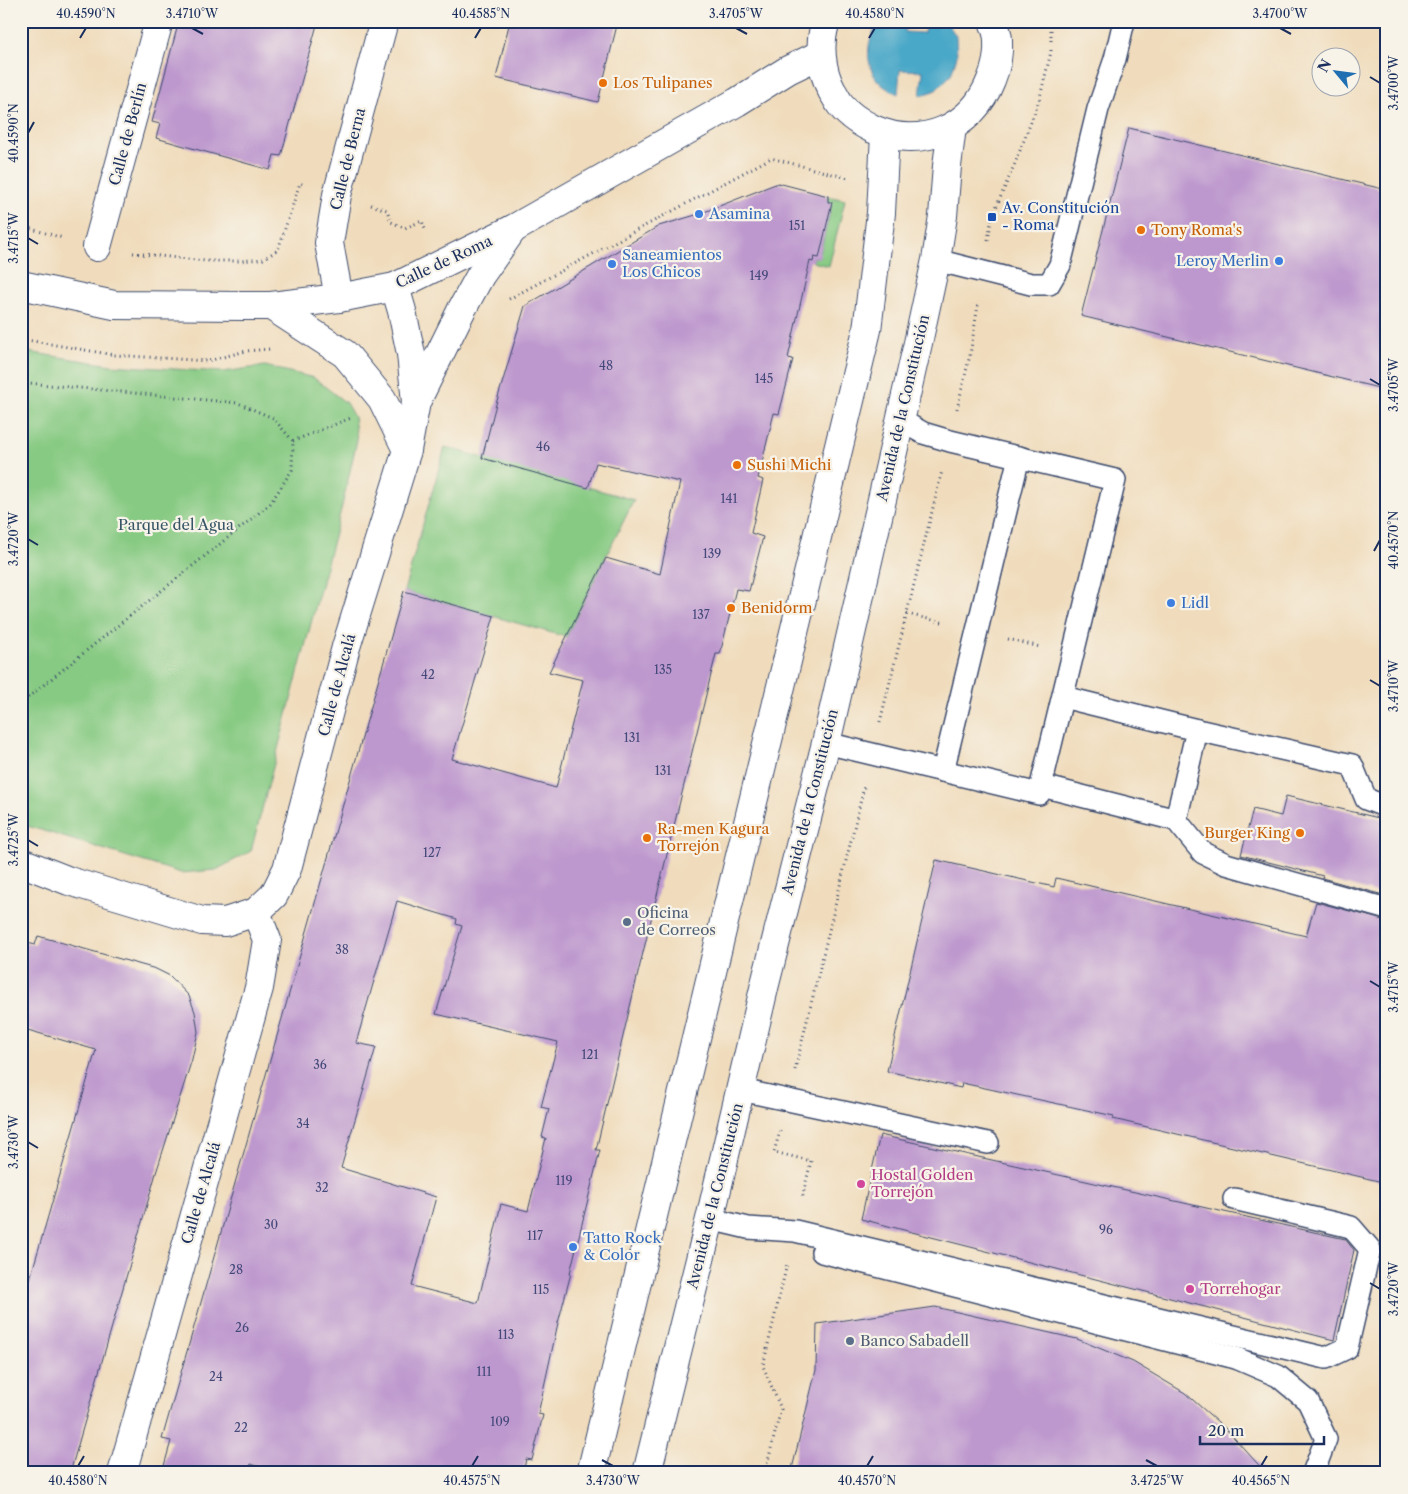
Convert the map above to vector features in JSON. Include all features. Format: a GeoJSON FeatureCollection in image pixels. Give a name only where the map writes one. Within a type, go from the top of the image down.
{"type":"FeatureCollection","features":[{"type":"Feature","properties":{"kind":"street","name":"Calle de Berlín"},"geometry":{"type":"LineString","coordinates":[[97,247],[159,21]]}},
{"type":"Feature","properties":{"kind":"street","name":"Calle de Berna"},"geometry":{"type":"LineString","coordinates":[[339,298],[329,242],[338,195],[384,21]]}},
{"type":"Feature","properties":{"kind":"street"},"geometry":{"type":"LineString","coordinates":[[826,21],[823,29],[821,54],[826,80],[840,104],[861,123],[885,134],[907,138],[930,135],[952,127],[970,114],[986,94],[996,68],[998,39],[993,21]]}},
{"type":"Feature","properties":{"kind":"street","name":"Calle de Roma"},"geometry":{"type":"LineString","coordinates":[[21,285],[114,305],[271,306],[339,298],[395,287],[513,229],[737,102],[788,70],[821,54]]}},
{"type":"Feature","properties":{"kind":"street","name":"Avenida de la Constitución"},"geometry":{"type":"LineString","coordinates":[[647,1473],[710,1219],[765,984],[826,743],[900,420],[936,260],[943,216],[952,127]]}},
{"type":"Feature","properties":{"kind":"street"},"geometry":{"type":"LineString","coordinates":[[591,1473],[867,330],[881,213],[885,134]]}},
{"type":"Feature","properties":{"kind":"street","name":"Calle de Alcalá"},"geometry":{"type":"LineString","coordinates":[[69,881],[202,922],[225,922],[256,912],[274,895],[287,869],[346,647],[407,450],[416,402],[480,276],[513,229]]}},
{"type":"Feature","properties":{"kind":"street","name":"Calle de Alcalá"},"geometry":{"type":"LineString","coordinates":[[395,287],[411,354],[416,402]]}},
{"type":"Feature","properties":{"kind":"street"},"geometry":{"type":"LineString","coordinates":[[271,306],[345,354],[382,399],[407,450]]}},
{"type":"Feature","properties":{"kind":"street"},"geometry":{"type":"LineString","coordinates":[[21,862],[69,881]]}},
{"type":"Feature","properties":{"kind":"street"},"geometry":{"type":"LineString","coordinates":[[21,881],[69,881]]}},
{"type":"Feature","properties":{"kind":"street","name":"Calle de Alcalá"},"geometry":{"type":"LineString","coordinates":[[122,1473],[259,988],[267,940],[256,912]]}},
{"type":"Feature","properties":{"kind":"lane"},"geometry":{"type":"LineString","coordinates":[[936,260],[1031,284],[1049,284],[1060,265],[1098,109],[1115,59],[1124,21]]}},
{"type":"Feature","properties":{"kind":"lane"},"geometry":{"type":"LineString","coordinates":[[826,743],[1039,794],[1115,480],[950,441],[923,433],[900,420]]}},
{"type":"Feature","properties":{"kind":"lane"},"geometry":{"type":"LineString","coordinates":[[943,771],[1019,457]]}},
{"type":"Feature","properties":{"kind":"lane"},"geometry":{"type":"LineString","coordinates":[[1063,697],[1352,765],[1366,799],[1387,807]]}},
{"type":"Feature","properties":{"kind":"lane"},"geometry":{"type":"LineString","coordinates":[[1176,820],[1197,730]]}},
{"type":"Feature","properties":{"kind":"lane"},"geometry":{"type":"LineString","coordinates":[[1042,786],[1176,820],[1203,853],[1226,864],[1387,909]]}},
{"type":"Feature","properties":{"kind":"lane"},"geometry":{"type":"LineString","coordinates":[[741,1090],[988,1143]]}},
{"type":"Feature","properties":{"kind":"lane"},"geometry":{"type":"LineString","coordinates":[[710,1219],[1326,1358],[1347,1348],[1370,1248],[1351,1227],[1234,1199]]}},
{"type":"Feature","properties":{"kind":"lane"},"geometry":{"type":"LineString","coordinates":[[793,1238],[1236,1358],[1278,1376],[1308,1401],[1326,1439],[1313,1473]]}},
{"type":"Feature","properties":{"kind":"path"},"geometry":{"type":"LineString","coordinates":[[765,1473],[781,1409],[763,1366],[811,1161],[774,1152],[950,441],[970,355],[992,217],[1039,101],[1051,52],[1051,21]]}},
{"type":"Feature","properties":{"kind":"path"},"geometry":{"type":"LineString","coordinates":[[508,300],[771,158]]}},
{"type":"Feature","properties":{"kind":"path"},"geometry":{"type":"LineString","coordinates":[[21,339],[114,355],[208,361],[246,351],[274,348]]}},
{"type":"Feature","properties":{"kind":"path"},"geometry":{"type":"LineString","coordinates":[[21,382],[238,403],[273,418],[293,441],[292,470],[270,504],[21,703]]}},
{"type":"Feature","properties":{"kind":"path"},"geometry":{"type":"LineString","coordinates":[[293,441],[354,417]]}},
{"type":"Feature","properties":{"kind":"green space"},"geometry":{"type":"Polygon","coordinates":[[[828,196],[845,200],[829,266],[813,262],[814,257],[819,258],[832,203],[828,202],[828,196]]]}},
{"type":"Feature","properties":{"kind":"green space","name":"Parque del Agua"},"geometry":{"type":"Polygon","coordinates":[[[21,351],[111,365],[223,372],[265,366],[314,378],[346,403],[354,417],[357,440],[342,506],[251,851],[216,870],[181,873],[21,824],[21,351]]]}},
{"type":"Feature","properties":{"kind":"green space"},"geometry":{"type":"Polygon","coordinates":[[[445,447],[634,500],[566,637],[404,591],[445,447]]]}},
{"type":"Feature","properties":{"kind":"water"},"geometry":{"type":"Polygon","coordinates":[[[881,21],[905,21],[905,32],[924,33],[926,21],[946,21],[956,36],[957,56],[951,75],[936,90],[920,96],[923,71],[900,70],[898,94],[882,85],[871,69],[869,61],[869,43],[881,21]]]}},
{"type":"Feature","properties":{"kind":"building"},"geometry":{"type":"Polygon","coordinates":[[[179,21],[318,21],[281,156],[274,155],[270,170],[156,138],[160,124],[152,122],[179,21]]]}},
{"type":"Feature","properties":{"kind":"building"},"geometry":{"type":"Polygon","coordinates":[[[510,21],[618,21],[598,102],[496,78],[510,21]]]}},
{"type":"Feature","properties":{"kind":"building","name":"Leroy Merlin"},"geometry":{"type":"Polygon","coordinates":[[[1129,128],[1387,190],[1387,390],[1081,316],[1129,128]]]}},
{"type":"Feature","properties":{"kind":"building"},"geometry":{"type":"Polygon","coordinates":[[[778,183],[828,196],[828,202],[832,202],[819,258],[814,257],[813,262],[810,261],[788,358],[793,359],[779,414],[774,413],[758,478],[763,480],[751,533],[763,537],[749,591],[736,589],[720,654],[716,654],[596,1150],[600,1150],[538,1414],[543,1415],[532,1460],[526,1459],[523,1473],[281,1473],[251,1464],[248,1473],[162,1473],[171,1441],[162,1439],[404,591],[494,616],[452,759],[556,788],[583,680],[549,672],[606,558],[660,574],[680,482],[596,463],[588,488],[482,458],[525,306],[659,226],[699,214],[778,183]],[[397,901],[356,1043],[376,1047],[341,1168],[436,1197],[412,1286],[478,1303],[501,1204],[528,1211],[546,1138],[542,1137],[549,1109],[541,1107],[558,1042],[436,1014],[462,926],[456,924],[457,919],[397,901]]]}},
{"type":"Feature","properties":{"kind":"building"},"geometry":{"type":"Polygon","coordinates":[[[1286,796],[1387,820],[1387,896],[1322,878],[1323,876],[1241,855],[1253,809],[1281,816],[1286,796]]]}},
{"type":"Feature","properties":{"kind":"building"},"geometry":{"type":"Polygon","coordinates":[[[936,860],[1054,887],[1056,878],[1306,936],[1316,902],[1387,921],[1387,1183],[1113,1119],[1114,1116],[962,1083],[961,1088],[887,1071],[936,860]]]}},
{"type":"Feature","properties":{"kind":"building"},"geometry":{"type":"Polygon","coordinates":[[[38,936],[156,969],[170,976],[189,996],[195,1012],[198,1032],[192,1059],[156,1173],[70,1473],[21,1473],[21,1310],[96,1050],[21,1028],[21,941],[35,945],[38,936]]]}},
{"type":"Feature","properties":{"kind":"building"},"geometry":{"type":"Polygon","coordinates":[[[880,1135],[1345,1239],[1354,1250],[1334,1340],[861,1219],[880,1135]]]}},
{"type":"Feature","properties":{"kind":"building"},"geometry":{"type":"Polygon","coordinates":[[[935,1307],[1077,1339],[1133,1362],[1185,1393],[1226,1429],[1266,1473],[791,1473],[816,1370],[817,1324],[935,1307]]]}},
{"type":"Feature","properties":{"kind":"place","name":"Los Tulipanes"},"geometry":{"type":"Point","coordinates":[603,83]}},
{"type":"Feature","properties":{"kind":"place","name":"Asamina"},"geometry":{"type":"Point","coordinates":[699,214]}},
{"type":"Feature","properties":{"kind":"place","name":"Av. Constitución - Roma"},"geometry":{"type":"Point","coordinates":[992,217]}},
{"type":"Feature","properties":{"kind":"place","name":"Tony Roma's"},"geometry":{"type":"Point","coordinates":[1141,230]}},
{"type":"Feature","properties":{"kind":"place","name":"Leroy Merlin"},"geometry":{"type":"Point","coordinates":[1279,261]}},
{"type":"Feature","properties":{"kind":"place","name":"Saneamientos Los Chicos"},"geometry":{"type":"Point","coordinates":[612,264]}},
{"type":"Feature","properties":{"kind":"place","name":"Sushi Michi"},"geometry":{"type":"Point","coordinates":[737,465]}},
{"type":"Feature","properties":{"kind":"place","name":"Lidl"},"geometry":{"type":"Point","coordinates":[1171,603]}},
{"type":"Feature","properties":{"kind":"place","name":"Benidorm"},"geometry":{"type":"Point","coordinates":[731,608]}},
{"type":"Feature","properties":{"kind":"place","name":"Burger King"},"geometry":{"type":"Point","coordinates":[1300,833]}},
{"type":"Feature","properties":{"kind":"place","name":"Ra-men Kagura Torrejón"},"geometry":{"type":"Point","coordinates":[647,838]}},
{"type":"Feature","properties":{"kind":"place","name":"Oficina de Correos"},"geometry":{"type":"Point","coordinates":[627,922]}},
{"type":"Feature","properties":{"kind":"place","name":"Hostal Golden Torrejón"},"geometry":{"type":"Point","coordinates":[861,1184]}},
{"type":"Feature","properties":{"kind":"place","name":"Tatto Rock & Color"},"geometry":{"type":"Point","coordinates":[573,1247]}},
{"type":"Feature","properties":{"kind":"place","name":"Torrehogar"},"geometry":{"type":"Point","coordinates":[1190,1289]}},
{"type":"Feature","properties":{"kind":"place","name":"Banco Sabadell"},"geometry":{"type":"Point","coordinates":[850,1341]}}]}
